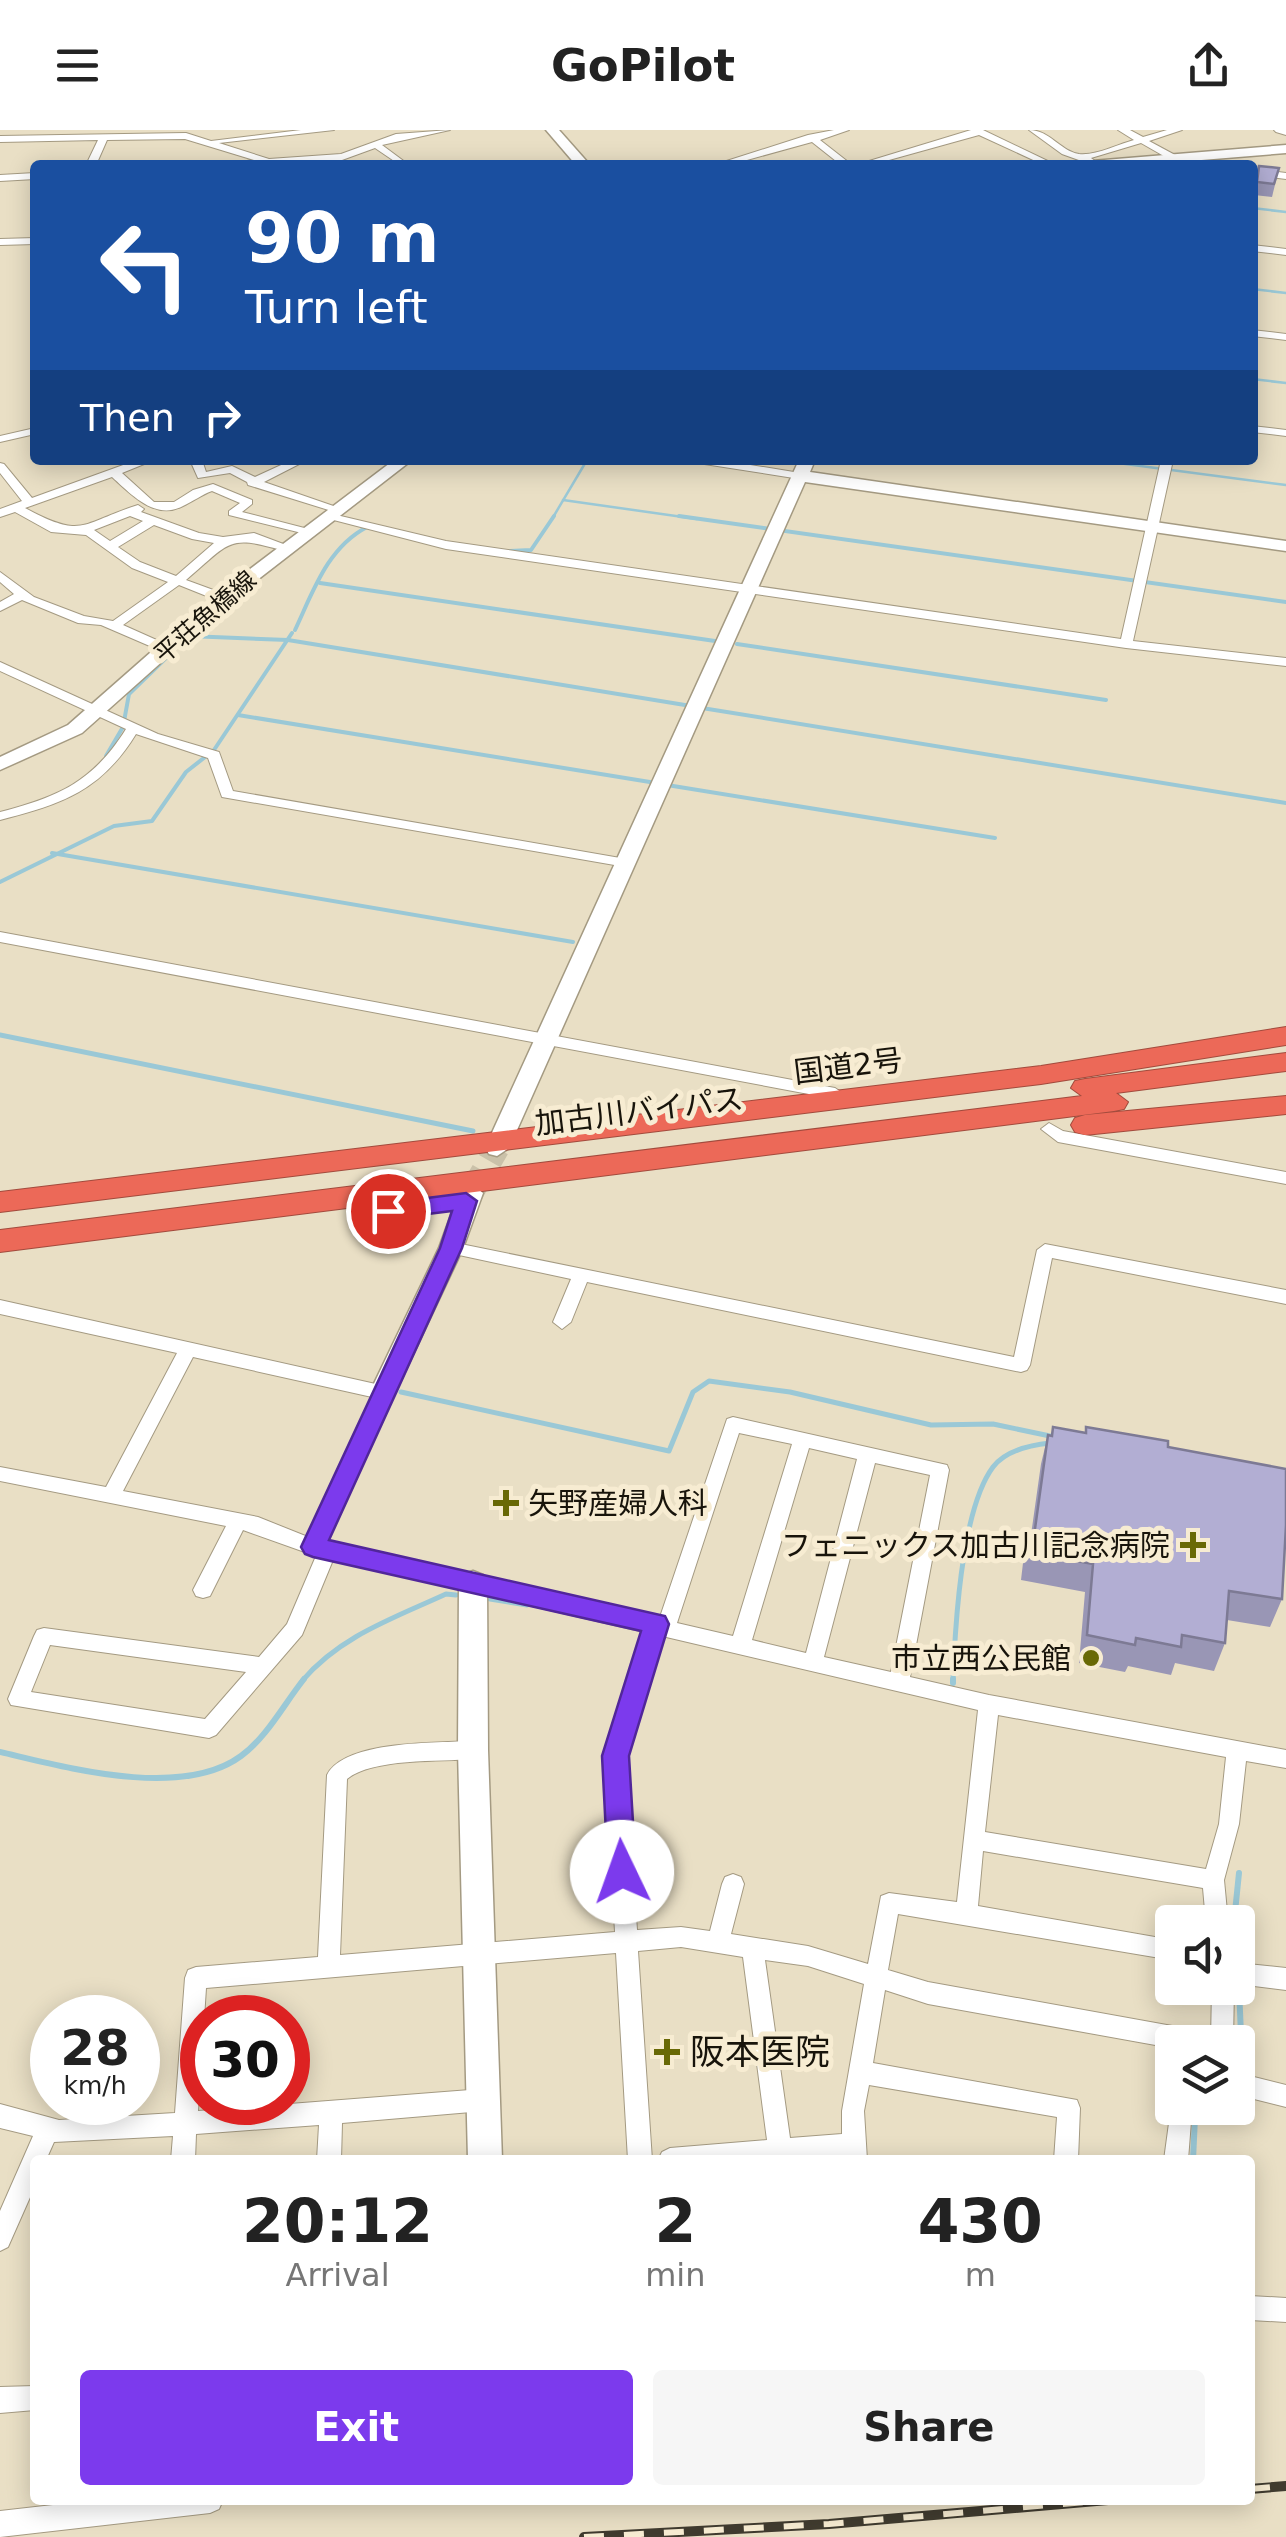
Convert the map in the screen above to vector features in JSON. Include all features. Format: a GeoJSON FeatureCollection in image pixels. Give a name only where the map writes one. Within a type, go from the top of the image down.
{"type":"FeatureCollection","features":[{"type":"Feature","properties":{"kind":"highway","name":"国道2号"},"geometry":{"type":"LineString","coordinates":[[0,1202],[499,1145],[1041,1075],[1286,1036]]}},
{"type":"Feature","properties":{"kind":"highway"},"geometry":{"type":"LineString","coordinates":[[1090,1096],[1168,1068],[1286,1047]]}},
{"type":"Feature","properties":{"kind":"highway","name":"加古川バイパス"},"geometry":{"type":"LineString","coordinates":[[0,1241],[1090,1096],[1286,1062]]}},
{"type":"Feature","properties":{"kind":"highway","name":"加古川バイパス"},"geometry":{"type":"LineString","coordinates":[[0,1224],[1090,1096],[1286,1080]]}},
{"type":"Feature","properties":{"kind":"highway"},"geometry":{"type":"LineString","coordinates":[[1090,1096],[1136,1108],[1286,1096]]}},
{"type":"Feature","properties":{"kind":"highway"},"geometry":{"type":"LineString","coordinates":[[0,1260],[468,1197],[1286,1105]]}},
{"type":"Feature","properties":{"kind":"street"},"geometry":{"type":"LineString","coordinates":[[293,160],[344,156],[376,145],[392,134],[445,130]]}},
{"type":"Feature","properties":{"kind":"street"},"geometry":{"type":"LineString","coordinates":[[552,130],[579,160]]}},
{"type":"Feature","properties":{"kind":"street"},"geometry":{"type":"LineString","coordinates":[[803,130],[841,160]]}},
{"type":"Feature","properties":{"kind":"street"},"geometry":{"type":"LineString","coordinates":[[737,160],[844,130]]}},
{"type":"Feature","properties":{"kind":"street"},"geometry":{"type":"LineString","coordinates":[[1034,130],[1084,160]]}},
{"type":"Feature","properties":{"kind":"street"},"geometry":{"type":"LineString","coordinates":[[1122,130],[1172,156]]}},
{"type":"Feature","properties":{"kind":"street"},"geometry":{"type":"LineString","coordinates":[[1088,160],[1141,139],[1178,130]]}},
{"type":"Feature","properties":{"kind":"street"},"geometry":{"type":"LineString","coordinates":[[1279,130],[1286,132]]}},
{"type":"Feature","properties":{"kind":"street"},"geometry":{"type":"LineString","coordinates":[[878,160],[978,131],[1039,160]]}},
{"type":"Feature","properties":{"kind":"street"},"geometry":{"type":"LineString","coordinates":[[0,141],[165,132],[211,137],[327,132]]}},
{"type":"Feature","properties":{"kind":"street"},"geometry":{"type":"LineString","coordinates":[[94,160],[104,136]]}},
{"type":"Feature","properties":{"kind":"street"},"geometry":{"type":"LineString","coordinates":[[211,137],[263,160]]}},
{"type":"Feature","properties":{"kind":"street"},"geometry":{"type":"LineString","coordinates":[[0,141],[30,152]]}},
{"type":"Feature","properties":{"kind":"street"},"geometry":{"type":"LineString","coordinates":[[376,145],[400,160]]}},
{"type":"Feature","properties":{"kind":"street"},"geometry":{"type":"LineString","coordinates":[[1136,160],[1172,156],[1236,158],[1286,149]]}},
{"type":"Feature","properties":{"kind":"street"},"geometry":{"type":"LineString","coordinates":[[1258,173],[1286,176]]}},
{"type":"Feature","properties":{"kind":"street"},"geometry":{"type":"LineString","coordinates":[[0,178],[30,176]]}},
{"type":"Feature","properties":{"kind":"street"},"geometry":{"type":"LineString","coordinates":[[0,242],[30,241]]}},
{"type":"Feature","properties":{"kind":"street"},"geometry":{"type":"LineString","coordinates":[[1258,249],[1286,252]]}},
{"type":"Feature","properties":{"kind":"street"},"geometry":{"type":"LineString","coordinates":[[1258,334],[1286,338]]}},
{"type":"Feature","properties":{"kind":"street"},"geometry":{"type":"LineString","coordinates":[[1258,430],[1286,433]]}},
{"type":"Feature","properties":{"kind":"street"},"geometry":{"type":"LineString","coordinates":[[0,439],[30,432]]}},
{"type":"Feature","properties":{"kind":"street"},"geometry":{"type":"LineString","coordinates":[[0,514],[132,465]]}},
{"type":"Feature","properties":{"kind":"street"},"geometry":{"type":"LineString","coordinates":[[198,465],[202,476],[232,470],[356,526],[446,545],[1126,644],[1286,662]]}},
{"type":"Feature","properties":{"kind":"street"},"geometry":{"type":"LineString","coordinates":[[228,492],[290,465]]}},
{"type":"Feature","properties":{"kind":"street","name":"平荘魚橋線"},"geometry":{"type":"LineString","coordinates":[[0,764],[75,729],[223,598],[397,465]]}},
{"type":"Feature","properties":{"kind":"street"},"geometry":{"type":"LineString","coordinates":[[764,465],[804,468],[1286,546]]}},
{"type":"Feature","properties":{"kind":"street"},"geometry":{"type":"LineString","coordinates":[[0,466],[23,506],[44,525],[82,531],[136,565],[223,598]]}},
{"type":"Feature","properties":{"kind":"street"},"geometry":{"type":"LineString","coordinates":[[499,1145],[804,468]]}},
{"type":"Feature","properties":{"kind":"street"},"geometry":{"type":"LineString","coordinates":[[1126,644],[1165,468]]}},
{"type":"Feature","properties":{"kind":"street"},"geometry":{"type":"LineString","coordinates":[[112,471],[150,504]]}},
{"type":"Feature","properties":{"kind":"street"},"geometry":{"type":"LineString","coordinates":[[82,531],[150,504],[176,506],[213,488],[248,502],[233,513],[310,531]]}},
{"type":"Feature","properties":{"kind":"street"},"geometry":{"type":"LineString","coordinates":[[130,512],[223,541],[246,538],[288,548]]}},
{"type":"Feature","properties":{"kind":"street"},"geometry":{"type":"LineString","coordinates":[[109,547],[153,520]]}},
{"type":"Feature","properties":{"kind":"street"},"geometry":{"type":"LineString","coordinates":[[246,538],[262,520]]}},
{"type":"Feature","properties":{"kind":"street"},"geometry":{"type":"LineString","coordinates":[[114,626],[163,596],[173,580],[223,541]]}},
{"type":"Feature","properties":{"kind":"street"},"geometry":{"type":"LineString","coordinates":[[0,576],[21,595],[82,620],[114,626],[166,649]]}},
{"type":"Feature","properties":{"kind":"street"},"geometry":{"type":"LineString","coordinates":[[0,607],[21,595]]}},
{"type":"Feature","properties":{"kind":"street"},"geometry":{"type":"LineString","coordinates":[[0,666],[126,725],[209,753],[227,794],[626,863]]}},
{"type":"Feature","properties":{"kind":"street"},"geometry":{"type":"LineString","coordinates":[[0,816],[50,803],[87,786],[115,757],[126,725]]}},
{"type":"Feature","properties":{"kind":"street"},"geometry":{"type":"LineString","coordinates":[[0,937],[835,1092],[845,1100]]}},
{"type":"Feature","properties":{"kind":"street"},"geometry":{"type":"LineString","coordinates":[[1049,1129],[1058,1136],[1286,1178]]}},
{"type":"Feature","properties":{"kind":"street"},"geometry":{"type":"LineString","coordinates":[[263,1666],[44,1636],[18,1699],[209,1729],[295,1629],[321,1549],[382,1392],[451,1248],[468,1197]]}},
{"type":"Feature","properties":{"kind":"street"},"geometry":{"type":"LineString","coordinates":[[451,1248],[1022,1365],[1046,1250],[1286,1296]]}},
{"type":"Feature","properties":{"kind":"street"},"geometry":{"type":"LineString","coordinates":[[562,1322],[581,1276]]}},
{"type":"Feature","properties":{"kind":"street"},"geometry":{"type":"LineString","coordinates":[[0,1307],[382,1392]]}},
{"type":"Feature","properties":{"kind":"street"},"geometry":{"type":"LineString","coordinates":[[111,1496],[186,1355]]}},
{"type":"Feature","properties":{"kind":"street"},"geometry":{"type":"LineString","coordinates":[[640,2155],[616,1756],[733,1424],[940,1470],[899,1681]]}},
{"type":"Feature","properties":{"kind":"street"},"geometry":{"type":"LineString","coordinates":[[740,1646],[802,1440]]}},
{"type":"Feature","properties":{"kind":"street"},"geometry":{"type":"LineString","coordinates":[[813,1662],[868,1454]]}},
{"type":"Feature","properties":{"kind":"street"},"geometry":{"type":"LineString","coordinates":[[0,1474],[258,1525],[321,1549],[989,1704],[1286,1759]]}},
{"type":"Feature","properties":{"kind":"street"},"geometry":{"type":"LineString","coordinates":[[203,1590],[238,1522]]}},
{"type":"Feature","properties":{"kind":"street"},"geometry":{"type":"LineString","coordinates":[[473,1583],[473,1750],[485,2155]]}},
{"type":"Feature","properties":{"kind":"street"},"geometry":{"type":"LineString","coordinates":[[966,1914],[989,1704]]}},
{"type":"Feature","properties":{"kind":"street"},"geometry":{"type":"LineString","coordinates":[[328,1968],[337,1775],[342,1768],[360,1761],[473,1750]]}},
{"type":"Feature","properties":{"kind":"street"},"geometry":{"type":"LineString","coordinates":[[1216,1905],[1213,1880],[1230,1824],[1237,1750]]}},
{"type":"Feature","properties":{"kind":"street"},"geometry":{"type":"LineString","coordinates":[[974,1840],[1213,1880]]}},
{"type":"Feature","properties":{"kind":"street"},"geometry":{"type":"LineString","coordinates":[[718,1942],[733,1884]]}},
{"type":"Feature","properties":{"kind":"street"},"geometry":{"type":"LineString","coordinates":[[725,2155],[780,2150],[853,2152],[859,2072],[889,1903],[1155,1947]]}},
{"type":"Feature","properties":{"kind":"street"},"geometry":{"type":"LineString","coordinates":[[195,1995],[196,1978],[681,1937],[808,1956],[928,1993],[1155,2034]]}},
{"type":"Feature","properties":{"kind":"street"},"geometry":{"type":"LineString","coordinates":[[753,1950],[780,2150]]}},
{"type":"Feature","properties":{"kind":"street"},"geometry":{"type":"LineString","coordinates":[[1255,1979],[1286,1980]]}},
{"type":"Feature","properties":{"kind":"street"},"geometry":{"type":"LineString","coordinates":[[859,2072],[1068,2108],[1066,2155]]}},
{"type":"Feature","properties":{"kind":"street"},"geometry":{"type":"LineString","coordinates":[[1255,2088],[1286,2096]]}},
{"type":"Feature","properties":{"kind":"street"},"geometry":{"type":"LineString","coordinates":[[310,2114],[483,2100]]}},
{"type":"Feature","properties":{"kind":"street"},"geometry":{"type":"LineString","coordinates":[[329,2155],[331,2112]]}},
{"type":"Feature","properties":{"kind":"street"},"geometry":{"type":"LineString","coordinates":[[0,2116],[59,2132],[180,2124]]}},
{"type":"Feature","properties":{"kind":"street"},"geometry":{"type":"LineString","coordinates":[[183,2155],[184,2125]]}},
{"type":"Feature","properties":{"kind":"street"},"geometry":{"type":"LineString","coordinates":[[1176,2155],[1179,2125]]}},
{"type":"Feature","properties":{"kind":"street"},"geometry":{"type":"LineString","coordinates":[[36,2155],[48,2128]]}},
{"type":"Feature","properties":{"kind":"street"},"geometry":{"type":"LineString","coordinates":[[0,2239],[30,2170]]}},
{"type":"Feature","properties":{"kind":"street"},"geometry":{"type":"LineString","coordinates":[[1255,2308],[1286,2310]]}},
{"type":"Feature","properties":{"kind":"street"},"geometry":{"type":"LineString","coordinates":[[0,2400],[30,2398]]}},
{"type":"Feature","properties":{"kind":"street"},"geometry":{"type":"LineString","coordinates":[[0,2524],[166,2505]]}},
{"type":"Feature","properties":{"kind":"building"},"geometry":{"type":"Polygon","coordinates":[[[1259,166],[1279,168],[1274,184],[1258,182],[1259,166]]]}},
{"type":"Feature","properties":{"kind":"building"},"geometry":{"type":"Polygon","coordinates":[[[1053,1427],[1086,1433],[1086,1427],[1168,1441],[1168,1447],[1286,1469],[1282,1599],[1229,1591],[1225,1643],[1182,1635],[1181,1647],[1136,1638],[1135,1645],[1087,1635],[1093,1564],[1028,1552],[1030,1535],[1034,1536],[1048,1435],[1052,1436],[1053,1427]]]}},
{"type":"Feature","properties":{"kind":"waterway"},"geometry":{"type":"LineString","coordinates":[[1258,209],[1286,212]]}},
{"type":"Feature","properties":{"kind":"waterway"},"geometry":{"type":"LineString","coordinates":[[1258,290],[1286,293]]}},
{"type":"Feature","properties":{"kind":"waterway"},"geometry":{"type":"LineString","coordinates":[[1258,380],[1286,383]]}},
{"type":"Feature","properties":{"kind":"waterway"},"geometry":{"type":"LineString","coordinates":[[563,500],[584,465]]}},
{"type":"Feature","properties":{"kind":"waterway"},"geometry":{"type":"LineString","coordinates":[[1133,465],[1286,485]]}},
{"type":"Feature","properties":{"kind":"waterway"},"geometry":{"type":"LineString","coordinates":[[552,519],[563,500]]}},
{"type":"Feature","properties":{"kind":"waterway"},"geometry":{"type":"LineString","coordinates":[[563,500],[697,519]]}},
{"type":"Feature","properties":{"kind":"waterway"},"geometry":{"type":"LineString","coordinates":[[679,516],[1286,602]]}},
{"type":"Feature","properties":{"kind":"waterway"},"geometry":{"type":"LineString","coordinates":[[510,551],[531,550],[552,519]]}},
{"type":"Feature","properties":{"kind":"waterway"},"geometry":{"type":"LineString","coordinates":[[295,630],[331,559],[367,527]]}},
{"type":"Feature","properties":{"kind":"waterway"},"geometry":{"type":"LineString","coordinates":[[320,583],[715,641]]}},
{"type":"Feature","properties":{"kind":"waterway"},"geometry":{"type":"LineString","coordinates":[[287,640],[292,633]]}},
{"type":"Feature","properties":{"kind":"waterway"},"geometry":{"type":"LineString","coordinates":[[188,636],[287,640]]}},
{"type":"Feature","properties":{"kind":"waterway"},"geometry":{"type":"LineString","coordinates":[[57,854],[114,826],[152,821],[186,772],[214,750],[287,640]]}},
{"type":"Feature","properties":{"kind":"waterway"},"geometry":{"type":"LineString","coordinates":[[287,640],[691,706]]}},
{"type":"Feature","properties":{"kind":"waterway"},"geometry":{"type":"LineString","coordinates":[[737,644],[1106,700]]}},
{"type":"Feature","properties":{"kind":"waterway"},"geometry":{"type":"LineString","coordinates":[[106,756],[123,727],[129,694],[166,658]]}},
{"type":"Feature","properties":{"kind":"waterway"},"geometry":{"type":"LineString","coordinates":[[702,708],[1286,803]]}},
{"type":"Feature","properties":{"kind":"waterway"},"geometry":{"type":"LineString","coordinates":[[238,715],[656,783]]}},
{"type":"Feature","properties":{"kind":"waterway"},"geometry":{"type":"LineString","coordinates":[[667,785],[995,838]]}},
{"type":"Feature","properties":{"kind":"waterway"},"geometry":{"type":"LineString","coordinates":[[52,853],[57,854]]}},
{"type":"Feature","properties":{"kind":"waterway"},"geometry":{"type":"LineString","coordinates":[[0,882],[57,854]]}},
{"type":"Feature","properties":{"kind":"waterway"},"geometry":{"type":"LineString","coordinates":[[57,854],[573,942]]}},
{"type":"Feature","properties":{"kind":"waterway"},"geometry":{"type":"LineString","coordinates":[[0,1035],[473,1131]]}},
{"type":"Feature","properties":{"kind":"waterway"},"geometry":{"type":"LineString","coordinates":[[401,1392],[669,1451],[693,1392],[709,1381],[790,1392],[931,1425],[993,1424],[1050,1436]]}},
{"type":"Feature","properties":{"kind":"waterway"},"geometry":{"type":"LineString","coordinates":[[953,1681],[962,1570],[982,1486],[1005,1456],[1050,1443]]}},
{"type":"Feature","properties":{"kind":"waterway"},"geometry":{"type":"LineString","coordinates":[[302,1681],[351,1640],[446,1594],[456,1595]]}},
{"type":"Feature","properties":{"kind":"waterway"},"geometry":{"type":"LineString","coordinates":[[490,1599],[527,1605]]}},
{"type":"Feature","properties":{"kind":"waterway"},"geometry":{"type":"LineString","coordinates":[[0,1752],[122,1776],[187,1776],[216,1769],[241,1756],[267,1730],[304,1679]]}},
{"type":"Feature","properties":{"kind":"waterway"},"geometry":{"type":"LineString","coordinates":[[1236,1905],[1239,1873]]}},
{"type":"Feature","properties":{"kind":"waterway"},"geometry":{"type":"LineString","coordinates":[[1240,2005],[1241,2025]]}},
{"type":"Feature","properties":{"kind":"waterway"},"geometry":{"type":"LineString","coordinates":[[1193,2155],[1195,2125]]}},
{"type":"Feature","properties":{"kind":"tunnel"},"geometry":{"type":"LineString","coordinates":[[471,1193],[497,1148]]}},
{"type":"Feature","properties":{"kind":"railway"},"geometry":{"type":"LineString","coordinates":[[1255,2489],[1286,2486]]}},
{"type":"Feature","properties":{"kind":"railway"},"geometry":{"type":"LineString","coordinates":[[584,2537],[829,2524],[1050,2505]]}},
{"type":"Feature","properties":{"kind":"place","name":"矢野産婦人科"},"geometry":{"type":"Point","coordinates":[506,1503]}},
{"type":"Feature","properties":{"kind":"place","name":"フェニックス加古川記念病院"},"geometry":{"type":"Point","coordinates":[1193,1545]}},
{"type":"Feature","properties":{"kind":"place","name":"市立西公民館"},"geometry":{"type":"Point","coordinates":[1091,1658]}},
{"type":"Feature","properties":{"kind":"place","name":"阪本医院"},"geometry":{"type":"Point","coordinates":[667,2052]}},
{"type":"Feature","properties":{"kind":"route"},"geometry":{"type":"LineString","coordinates":[[388,1211],[466,1201],[451,1248],[313,1547],[656,1624],[616,1756],[622,1872]]}}]}
